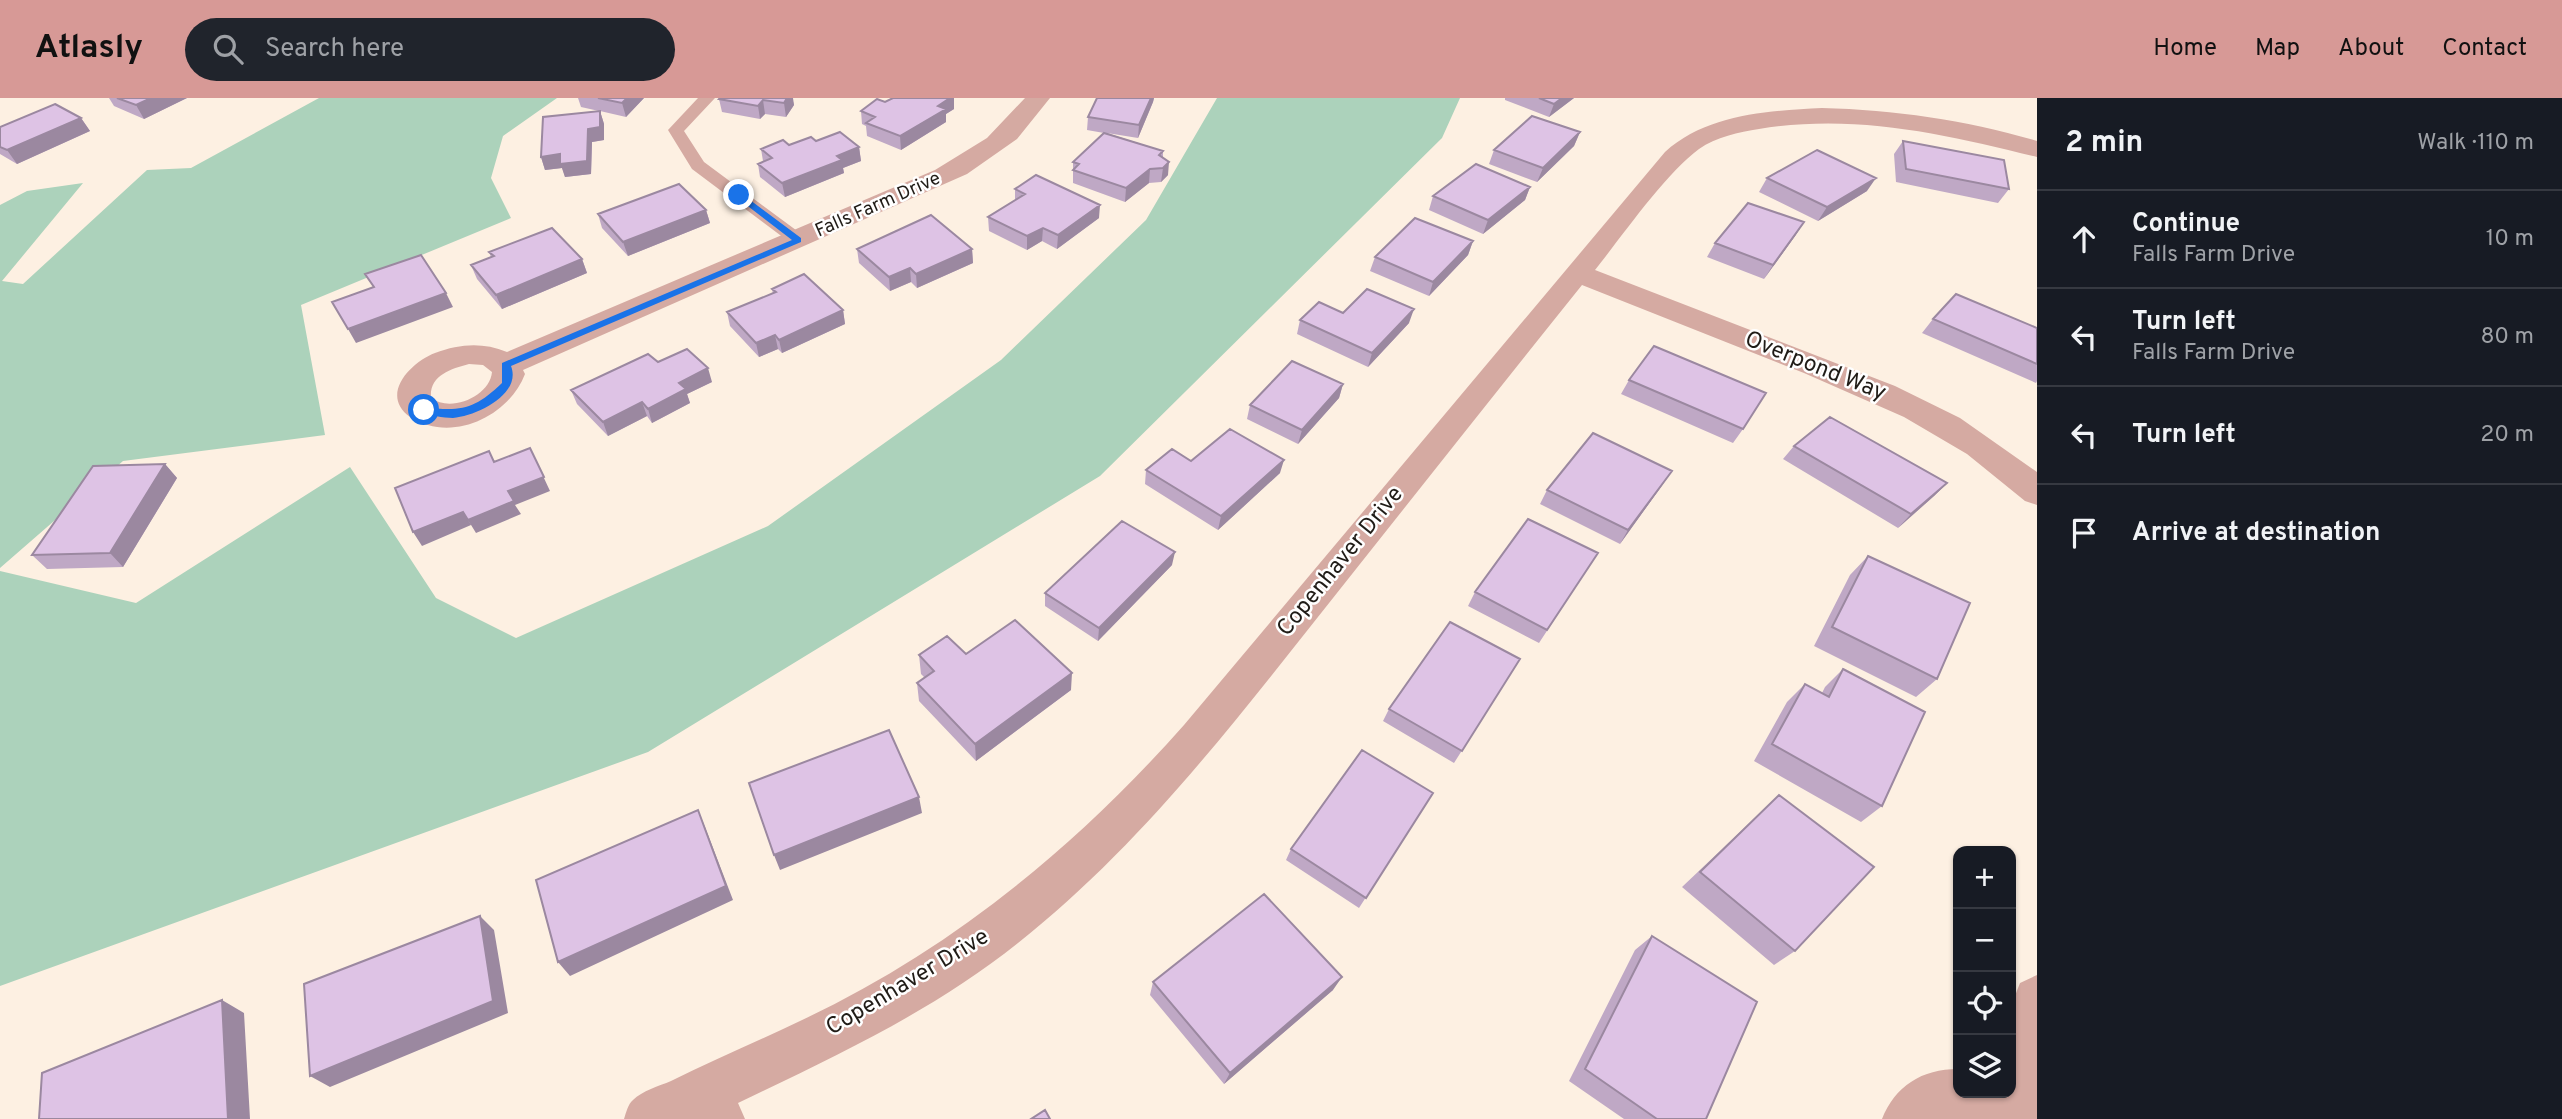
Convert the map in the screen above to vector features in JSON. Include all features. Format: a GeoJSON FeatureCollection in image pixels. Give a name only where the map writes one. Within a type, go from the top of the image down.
{"type":"FeatureCollection","features":[{"type":"Feature","properties":{"kind":"street","name":"Falls Farm Drive"},"geometry":{"type":"LineString","coordinates":[[505,365],[944,176],[980,156],[1012,131],[1038,98]]}},
{"type":"Feature","properties":{"kind":"street","name":"Copenhaver Drive"},"geometry":{"type":"LineString","coordinates":[[650,1119],[713,1104],[970,950],[1059,880],[1136,807],[1217,714],[1674,157],[1701,137],[1733,124],[1810,111],[1895,115],[1964,128],[2037,149]]}},
{"type":"Feature","properties":{"kind":"street","name":"Overpond Way"},"geometry":{"type":"LineString","coordinates":[[1577,273],[1883,392],[1937,419],[1994,456],[2037,492]]}},
{"type":"Feature","properties":{"kind":"street"},"geometry":{"type":"LineString","coordinates":[[1908,1119],[1925,1100],[1948,1093],[1978,1098],[2014,1115],[2037,1000]]}},
{"type":"Feature","properties":{"kind":"lane"},"geometry":{"type":"LineString","coordinates":[[707,98],[676,130],[698,165],[798,240]]}},
{"type":"Feature","properties":{"kind":"green space"},"geometry":{"type":"Polygon","coordinates":[[[319,98],[557,98],[503,136],[491,178],[511,218],[301,305],[325,435],[123,461],[0,568],[0,205],[27,191],[83,183],[2,281],[23,284],[147,170],[191,168],[319,98]]]}},
{"type":"Feature","properties":{"kind":"green space"},"geometry":{"type":"Polygon","coordinates":[[[1217,98],[1460,98],[1442,138],[1100,476],[648,752],[0,986],[0,571],[136,603],[350,467],[436,598],[516,638],[768,526],[1001,360],[1146,220],[1217,98]]]}},
{"type":"Feature","properties":{"kind":"building"},"geometry":{"type":"Polygon","coordinates":[[[117,98],[151,98],[136,105],[117,98]]]}},
{"type":"Feature","properties":{"kind":"building"},"geometry":{"type":"Polygon","coordinates":[[[598,98],[627,98],[622,103],[598,98]]]}},
{"type":"Feature","properties":{"kind":"building"},"geometry":{"type":"Polygon","coordinates":[[[720,98],[787,98],[784,103],[763,100],[758,106],[720,98]]]}},
{"type":"Feature","properties":{"kind":"building"},"geometry":{"type":"Polygon","coordinates":[[[893,98],[950,98],[938,106],[946,109],[900,136],[866,123],[875,117],[861,111],[877,99],[885,102],[893,98]]]}},
{"type":"Feature","properties":{"kind":"building"},"geometry":{"type":"Polygon","coordinates":[[[1097,98],[1151,98],[1139,125],[1088,117],[1097,98]]]}},
{"type":"Feature","properties":{"kind":"building"},"geometry":{"type":"Polygon","coordinates":[[[1539,98],[1562,98],[1554,104],[1539,98]]]}},
{"type":"Feature","properties":{"kind":"building"},"geometry":{"type":"Polygon","coordinates":[[[55,104],[81,118],[7,150],[0,147],[0,127],[55,104]]]}},
{"type":"Feature","properties":{"kind":"building"},"geometry":{"type":"Polygon","coordinates":[[[600,111],[600,127],[588,129],[587,161],[560,164],[560,154],[541,157],[543,117],[600,111]]]}},
{"type":"Feature","properties":{"kind":"building"},"geometry":{"type":"Polygon","coordinates":[[[1532,116],[1580,132],[1543,168],[1494,150],[1532,116]]]}},
{"type":"Feature","properties":{"kind":"building"},"geometry":{"type":"Polygon","coordinates":[[[840,132],[859,147],[837,156],[842,160],[782,183],[758,164],[772,158],[761,149],[783,140],[789,145],[811,137],[816,141],[840,132]]]}},
{"type":"Feature","properties":{"kind":"building"},"geometry":{"type":"Polygon","coordinates":[[[1104,133],[1163,151],[1159,155],[1169,162],[1163,168],[1150,169],[1126,188],[1073,170],[1079,164],[1073,162],[1104,133]]]}},
{"type":"Feature","properties":{"kind":"building"},"geometry":{"type":"Polygon","coordinates":[[[1903,141],[2004,160],[2009,189],[1906,169],[1903,141]]]}},
{"type":"Feature","properties":{"kind":"building"},"geometry":{"type":"Polygon","coordinates":[[[1817,150],[1876,178],[1827,207],[1767,178],[1817,150]]]}},
{"type":"Feature","properties":{"kind":"building"},"geometry":{"type":"Polygon","coordinates":[[[1476,164],[1530,187],[1488,220],[1433,196],[1476,164]]]}},
{"type":"Feature","properties":{"kind":"building"},"geometry":{"type":"Polygon","coordinates":[[[1036,175],[1100,205],[1058,235],[1043,228],[1027,236],[988,217],[1025,194],[1015,189],[1036,175]]]}},
{"type":"Feature","properties":{"kind":"building"},"geometry":{"type":"Polygon","coordinates":[[[679,184],[706,210],[623,242],[598,214],[679,184]]]}},
{"type":"Feature","properties":{"kind":"building"},"geometry":{"type":"Polygon","coordinates":[[[1748,203],[1804,222],[1773,265],[1715,243],[1748,203]]]}},
{"type":"Feature","properties":{"kind":"building"},"geometry":{"type":"Polygon","coordinates":[[[931,215],[972,249],[916,274],[910,268],[889,277],[857,249],[931,215]]]}},
{"type":"Feature","properties":{"kind":"building"},"geometry":{"type":"Polygon","coordinates":[[[1415,218],[1473,241],[1433,282],[1375,257],[1415,218]]]}},
{"type":"Feature","properties":{"kind":"building"},"geometry":{"type":"Polygon","coordinates":[[[552,228],[582,259],[496,295],[471,265],[494,256],[489,252],[552,228]]]}},
{"type":"Feature","properties":{"kind":"building"},"geometry":{"type":"Polygon","coordinates":[[[421,255],[446,293],[348,329],[332,302],[374,287],[365,274],[421,255]]]}},
{"type":"Feature","properties":{"kind":"building"},"geometry":{"type":"Polygon","coordinates":[[[804,274],[843,310],[779,340],[775,335],[756,343],[727,312],[776,292],[772,289],[804,274]]]}},
{"type":"Feature","properties":{"kind":"building"},"geometry":{"type":"Polygon","coordinates":[[[1367,289],[1414,309],[1372,353],[1300,320],[1319,302],[1343,313],[1367,289]]]}},
{"type":"Feature","properties":{"kind":"building"},"geometry":{"type":"Polygon","coordinates":[[[1956,294],[2037,328],[2037,364],[1933,319],[1956,294]]]}},
{"type":"Feature","properties":{"kind":"building"},"geometry":{"type":"Polygon","coordinates":[[[1654,346],[1766,393],[1743,429],[1629,380],[1654,346]]]}},
{"type":"Feature","properties":{"kind":"building"},"geometry":{"type":"Polygon","coordinates":[[[687,349],[708,368],[679,383],[686,389],[648,409],[642,402],[603,422],[571,390],[648,354],[658,362],[687,349]]]}},
{"type":"Feature","properties":{"kind":"building"},"geometry":{"type":"Polygon","coordinates":[[[1292,361],[1343,384],[1302,430],[1250,405],[1292,361]]]}},
{"type":"Feature","properties":{"kind":"building"},"geometry":{"type":"Polygon","coordinates":[[[1830,417],[1947,483],[1911,514],[1794,446],[1830,417]]]}},
{"type":"Feature","properties":{"kind":"building"},"geometry":{"type":"Polygon","coordinates":[[[1230,429],[1284,460],[1221,516],[1146,470],[1172,449],[1191,461],[1230,429]]]}},
{"type":"Feature","properties":{"kind":"building"},"geometry":{"type":"Polygon","coordinates":[[[1593,433],[1672,471],[1628,530],[1547,490],[1593,433]]]}},
{"type":"Feature","properties":{"kind":"building"},"geometry":{"type":"Polygon","coordinates":[[[530,448],[544,477],[508,491],[514,501],[468,520],[463,512],[413,532],[395,488],[489,451],[494,462],[530,448]]]}},
{"type":"Feature","properties":{"kind":"building"},"geometry":{"type":"Polygon","coordinates":[[[165,464],[110,553],[32,555],[93,466],[165,464]]]}},
{"type":"Feature","properties":{"kind":"building"},"geometry":{"type":"Polygon","coordinates":[[[1528,519],[1598,553],[1547,630],[1475,592],[1528,519]]]}},
{"type":"Feature","properties":{"kind":"building"},"geometry":{"type":"Polygon","coordinates":[[[1122,521],[1175,552],[1099,628],[1045,593],[1122,521]]]}},
{"type":"Feature","properties":{"kind":"building"},"geometry":{"type":"Polygon","coordinates":[[[1868,556],[1970,603],[1937,679],[1832,627],[1868,556]]]}},
{"type":"Feature","properties":{"kind":"building"},"geometry":{"type":"Polygon","coordinates":[[[1015,620],[1072,673],[975,744],[917,683],[934,671],[919,655],[947,636],[966,654],[1015,620]]]}},
{"type":"Feature","properties":{"kind":"building"},"geometry":{"type":"Polygon","coordinates":[[[1450,622],[1520,659],[1462,751],[1389,709],[1450,622]]]}},
{"type":"Feature","properties":{"kind":"building"},"geometry":{"type":"Polygon","coordinates":[[[1843,669],[1925,712],[1882,806],[1772,744],[1805,684],[1829,697],[1843,669]]]}},
{"type":"Feature","properties":{"kind":"building"},"geometry":{"type":"Polygon","coordinates":[[[889,730],[919,797],[774,855],[749,783],[889,730]]]}},
{"type":"Feature","properties":{"kind":"building"},"geometry":{"type":"Polygon","coordinates":[[[1362,750],[1433,793],[1366,898],[1291,849],[1362,750]]]}},
{"type":"Feature","properties":{"kind":"building"},"geometry":{"type":"Polygon","coordinates":[[[1779,795],[1874,867],[1795,951],[1700,872],[1779,795]]]}},
{"type":"Feature","properties":{"kind":"building"},"geometry":{"type":"Polygon","coordinates":[[[698,810],[726,886],[558,962],[536,880],[698,810]]]}},
{"type":"Feature","properties":{"kind":"building"},"geometry":{"type":"Polygon","coordinates":[[[1264,894],[1342,977],[1230,1073],[1153,982],[1264,894]]]}},
{"type":"Feature","properties":{"kind":"building"},"geometry":{"type":"Polygon","coordinates":[[[480,916],[493,1001],[310,1076],[304,984],[480,916]]]}},
{"type":"Feature","properties":{"kind":"building"},"geometry":{"type":"Polygon","coordinates":[[[1652,936],[1757,1002],[1706,1119],[1657,1119],[1585,1069],[1652,936]]]}},
{"type":"Feature","properties":{"kind":"building"},"geometry":{"type":"Polygon","coordinates":[[[222,1000],[228,1119],[39,1119],[42,1073],[222,1000]]]}},
{"type":"Feature","properties":{"kind":"building"},"geometry":{"type":"Polygon","coordinates":[[[1045,1110],[1050,1119],[1031,1119],[1045,1110]]]}},
{"type":"Feature","properties":{"kind":"route"},"geometry":{"type":"LineString","coordinates":[[424,410],[438,414],[471,411],[499,395],[507,384],[509,374],[505,365],[798,240],[739,195]]}}]}
